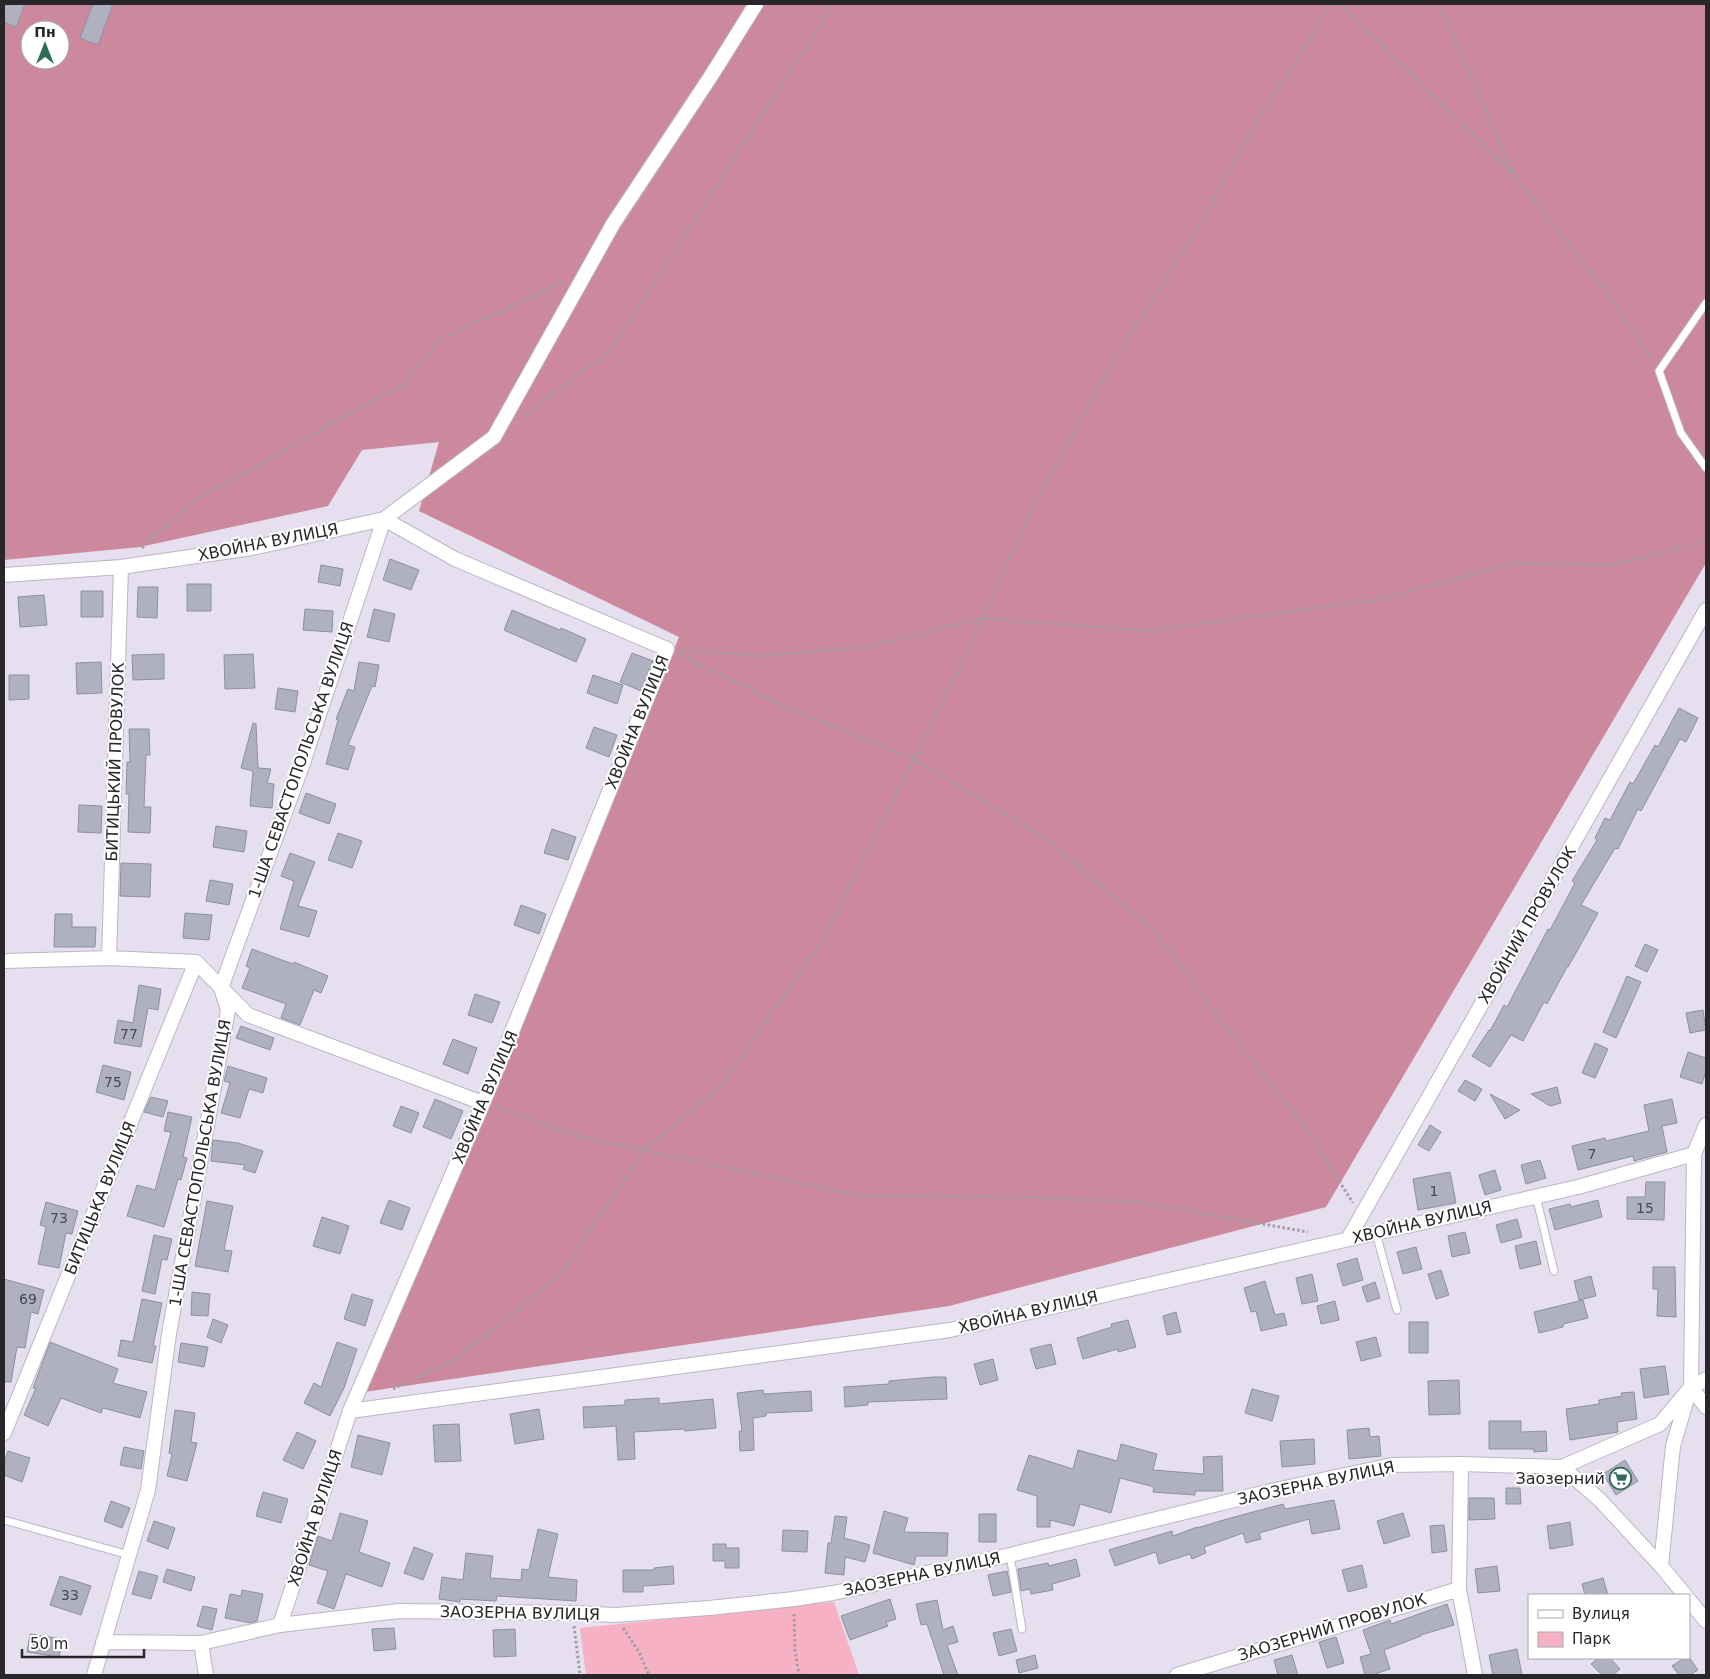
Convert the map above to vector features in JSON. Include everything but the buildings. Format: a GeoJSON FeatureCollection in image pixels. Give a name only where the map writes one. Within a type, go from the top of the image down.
{"type":"FeatureCollection","features":[{"type":"Feature","properties":{"kind":"street"},"geometry":{"type":"LineString","coordinates":[[384,519],[494,437],[613,224],[711,76],[756,4]]}},
{"type":"Feature","properties":{"kind":"street","name":"ХВОЙНА ВУЛИЦЯ"},"geometry":{"type":"LineString","coordinates":[[4,575],[122,567],[252,548],[384,519],[455,559],[667,649],[483,1103],[350,1411],[280,1625]]}},
{"type":"Feature","properties":{"kind":"street","name":"1-ША СЕВАСТОПОЛЬСЬКА ВУЛИЦЯ"},"geometry":{"type":"LineString","coordinates":[[94,1675],[148,1490],[168,1334],[228,1010],[221,988],[303,763],[384,519]]}},
{"type":"Feature","properties":{"kind":"street","name":"БИТИЦЬКИЙ ПРОВУЛОК"},"geometry":{"type":"LineString","coordinates":[[109,958],[122,567]]}},
{"type":"Feature","properties":{"kind":"street","name":"ХВОЙНИЙ ПРОВУЛОК"},"geometry":{"type":"LineString","coordinates":[[1348,1240],[1706,610]]}},
{"type":"Feature","properties":{"kind":"street"},"geometry":{"type":"LineString","coordinates":[[4,961],[109,958],[196,962],[248,1015],[483,1103]]}},
{"type":"Feature","properties":{"kind":"street","name":"БИТИЦЬКА ВУЛИЦЯ"},"geometry":{"type":"LineString","coordinates":[[4,1433],[196,962]]}},
{"type":"Feature","properties":{"kind":"street"},"geometry":{"type":"LineString","coordinates":[[1661,1566],[1673,1446],[1691,1387],[1694,1154],[1706,1125]]}},
{"type":"Feature","properties":{"kind":"street","name":"ХВОЙНА ВУЛИЦЯ"},"geometry":{"type":"LineString","coordinates":[[350,1411],[950,1330],[1578,1187],[1694,1154]]}},
{"type":"Feature","properties":{"kind":"street","name":"ЗАОЗЕРНА ВУЛИЦЯ"},"geometry":{"type":"LineString","coordinates":[[103,1642],[201,1643],[280,1625],[399,1611],[614,1615],[709,1608],[833,1593],[1010,1555],[1275,1490],[1392,1465],[1461,1464],[1562,1467],[1660,1424],[1691,1387],[1706,1379]]}},
{"type":"Feature","properties":{"kind":"street"},"geometry":{"type":"LineString","coordinates":[[1691,1387],[1706,1407]]}},
{"type":"Feature","properties":{"kind":"street"},"geometry":{"type":"LineString","coordinates":[[1461,1464],[1459,1588],[1475,1675]]}},
{"type":"Feature","properties":{"kind":"street"},"geometry":{"type":"LineString","coordinates":[[1562,1467],[1600,1500],[1684,1594]]}},
{"type":"Feature","properties":{"kind":"street","name":"ЗАОЗЕРНИЙ ПРОВУЛОК"},"geometry":{"type":"LineString","coordinates":[[1177,1675],[1459,1588]]}},
{"type":"Feature","properties":{"kind":"street"},"geometry":{"type":"LineString","coordinates":[[1690,1601],[1706,1621]]}},
{"type":"Feature","properties":{"kind":"street"},"geometry":{"type":"LineString","coordinates":[[201,1643],[206,1675]]}},
{"type":"Feature","properties":{"kind":"lane"},"geometry":{"type":"LineString","coordinates":[[1706,303],[1659,371],[1680,433],[1706,468]]}},
{"type":"Feature","properties":{"kind":"lane"},"geometry":{"type":"LineString","coordinates":[[1536,1196],[1554,1271]]}},
{"type":"Feature","properties":{"kind":"lane"},"geometry":{"type":"LineString","coordinates":[[1376,1233],[1397,1310]]}},
{"type":"Feature","properties":{"kind":"lane"},"geometry":{"type":"LineString","coordinates":[[4,1520],[129,1555]]}},
{"type":"Feature","properties":{"kind":"lane"},"geometry":{"type":"LineString","coordinates":[[1010,1555],[1022,1629]]}},
{"type":"Feature","properties":{"kind":"path"},"geometry":{"type":"LineString","coordinates":[[518,420],[610,351],[834,4]]}},
{"type":"Feature","properties":{"kind":"path"},"geometry":{"type":"LineString","coordinates":[[386,1393],[457,1358],[560,1275],[644,1150],[723,1084],[816,949],[960,668],[1030,513],[1111,365],[1194,234],[1256,122],[1314,33],[1330,4]]}},
{"type":"Feature","properties":{"kind":"path"},"geometry":{"type":"LineString","coordinates":[[1340,4],[1513,174],[1606,292],[1659,371]]}},
{"type":"Feature","properties":{"kind":"path"},"geometry":{"type":"LineString","coordinates":[[1439,4],[1513,174]]}},
{"type":"Feature","properties":{"kind":"path"},"geometry":{"type":"LineString","coordinates":[[122,567],[194,501],[405,383],[439,340],[587,270]]}},
{"type":"Feature","properties":{"kind":"path"},"geometry":{"type":"LineString","coordinates":[[667,649],[764,656],[871,646],[983,618],[1148,631],[1381,599],[1515,564],[1612,565],[1706,541]]}},
{"type":"Feature","properties":{"kind":"path"},"geometry":{"type":"LineString","coordinates":[[667,649],[793,710],[914,758],[1045,838],[1156,933],[1239,1044],[1305,1127],[1361,1216]]}},
{"type":"Feature","properties":{"kind":"path"},"geometry":{"type":"LineString","coordinates":[[483,1103],[581,1137],[861,1196],[1016,1197],[1138,1202],[1310,1233]]}},
{"type":"Feature","properties":{"kind":"path"},"geometry":{"type":"LineString","coordinates":[[794,1599],[795,1650],[799,1675]]}},
{"type":"Feature","properties":{"kind":"path"},"geometry":{"type":"LineString","coordinates":[[572,1613],[580,1675]]}},
{"type":"Feature","properties":{"kind":"path"},"geometry":{"type":"LineString","coordinates":[[614,1615],[639,1652],[649,1675]]}},
{"type":"Feature","properties":{"kind":"green space"},"geometry":{"type":"Polygon","coordinates":[[[834,1602],[859,1675],[586,1675],[580,1628],[834,1602]]]}},
{"type":"Feature","properties":{"kind":"shaded area"},"geometry":{"type":"Polygon","coordinates":[[[4,4],[1706,4],[1706,563],[1326,1207],[949,1306],[364,1392],[486,1116],[679,637],[419,511],[439,442],[362,450],[328,506],[140,547],[4,560],[4,4]]]}},
{"type":"Feature","properties":{"kind":"place","name":"Заозерний"},"geometry":{"type":"Point","coordinates":[1621,1478]}}]}
